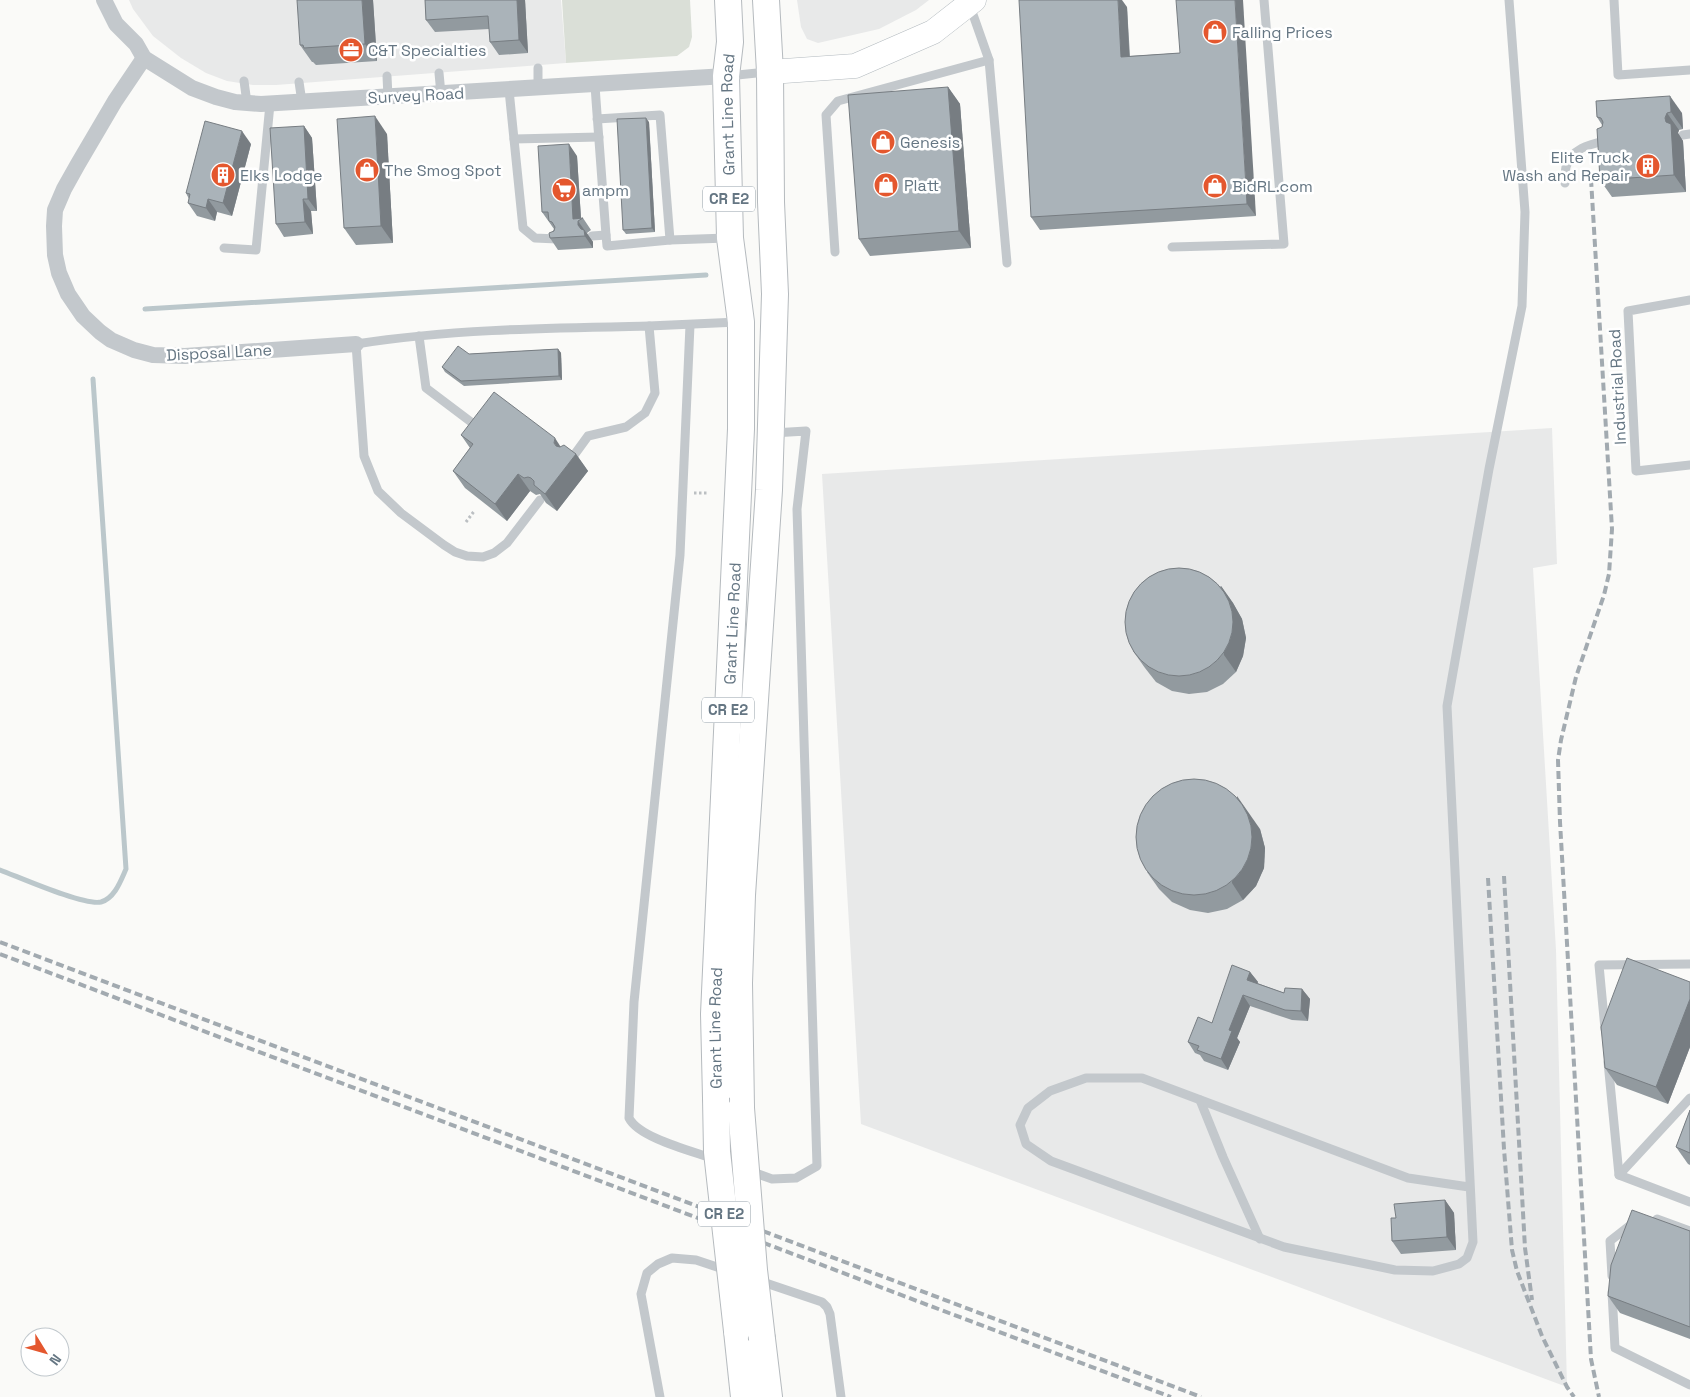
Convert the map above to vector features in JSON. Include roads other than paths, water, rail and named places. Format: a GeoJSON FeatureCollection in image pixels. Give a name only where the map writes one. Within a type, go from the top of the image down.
{"type":"FeatureCollection","features":[{"type":"Feature","properties":{"kind":"main road","name":"Grant Line Road"},"geometry":{"type":"LineString","coordinates":[[728,0],[730,42],[726,76],[730,238],[741,322],[741,429],[714,1014],[717,1152],[744,1397]]}},
{"type":"Feature","properties":{"kind":"main road","name":"Grant Line Road"},"geometry":{"type":"LineString","coordinates":[[766,0],[770,72],[771,202],[776,294],[764,568],[742,895],[738,983],[741,1108],[754,1270],[769,1397]]}},
{"type":"Feature","properties":{"kind":"main road"},"geometry":{"type":"LineString","coordinates":[[770,72],[855,66],[933,32],[971,1]]}},
{"type":"Feature","properties":{"kind":"street","name":"Survey Road"},"geometry":{"type":"LineString","coordinates":[[104,0],[116,24],[136,44],[144,58],[201,91],[235,102],[270,104],[726,76]]}},
{"type":"Feature","properties":{"kind":"street","name":"Disposal Lane"},"geometry":{"type":"LineString","coordinates":[[144,58],[115,101],[82,156],[56,210],[54,226],[55,255],[59,273],[68,294],[83,316],[111,340],[134,350],[154,355],[185,356],[356,344]]}},
{"type":"Feature","properties":{"kind":"lane"},"geometry":{"type":"LineString","coordinates":[[1172,247],[1284,244],[1264,0]]}},
{"type":"Feature","properties":{"kind":"lane"},"geometry":{"type":"LineString","coordinates":[[1469,1187],[1408,1178],[1142,1078],[1086,1078],[1050,1090],[1028,1108],[1020,1126],[1026,1144],[1052,1161],[1284,1247],[1395,1270],[1434,1271],[1459,1264],[1467,1258],[1473,1242],[1447,706],[1489,469],[1522,306],[1525,212],[1509,0]]}},
{"type":"Feature","properties":{"kind":"lane"},"geometry":{"type":"LineString","coordinates":[[1614,0],[1618,75],[1690,70]]}},
{"type":"Feature","properties":{"kind":"lane"},"geometry":{"type":"LineString","coordinates":[[971,1],[989,60],[1007,263]]}},
{"type":"Feature","properties":{"kind":"lane"},"geometry":{"type":"LineString","coordinates":[[835,252],[826,115],[838,101],[989,60]]}},
{"type":"Feature","properties":{"kind":"lane"},"geometry":{"type":"LineString","coordinates":[[538,68],[538,88]]}},
{"type":"Feature","properties":{"kind":"lane"},"geometry":{"type":"LineString","coordinates":[[440,72],[441,94]]}},
{"type":"Feature","properties":{"kind":"lane","name":"Survey Road"},"geometry":{"type":"LineString","coordinates":[[726,76],[770,72]]}},
{"type":"Feature","properties":{"kind":"lane"},"geometry":{"type":"LineString","coordinates":[[387,76],[388,97]]}},
{"type":"Feature","properties":{"kind":"lane"},"geometry":{"type":"LineString","coordinates":[[244,81],[247,103]]}},
{"type":"Feature","properties":{"kind":"lane"},"geometry":{"type":"LineString","coordinates":[[300,82],[302,102]]}},
{"type":"Feature","properties":{"kind":"lane"},"geometry":{"type":"LineString","coordinates":[[595,85],[607,246],[670,240],[730,238]]}},
{"type":"Feature","properties":{"kind":"lane"},"geometry":{"type":"LineString","coordinates":[[509,90],[523,228],[535,238],[557,239]]}},
{"type":"Feature","properties":{"kind":"lane"},"geometry":{"type":"LineString","coordinates":[[224,248],[256,250],[270,104]]}},
{"type":"Feature","properties":{"kind":"lane"},"geometry":{"type":"LineString","coordinates":[[598,119],[660,115],[670,240]]}},
{"type":"Feature","properties":{"kind":"lane"},"geometry":{"type":"LineString","coordinates":[[514,139],[599,138]]}},
{"type":"Feature","properties":{"kind":"lane"},"geometry":{"type":"LineString","coordinates":[[1565,183],[1566,166],[1574,152],[1586,146],[1609,140]]}},
{"type":"Feature","properties":{"kind":"lane"},"geometry":{"type":"LineString","coordinates":[[592,236],[606,235]]}},
{"type":"Feature","properties":{"kind":"lane","name":"Industrial Road"},"geometry":{"type":"LineString","coordinates":[[1690,300],[1628,311],[1636,471],[1690,464]]}},
{"type":"Feature","properties":{"kind":"lane","name":"Disposal Lane"},"geometry":{"type":"LineString","coordinates":[[356,344],[396,338],[527,329],[741,322]]}},
{"type":"Feature","properties":{"kind":"lane"},"geometry":{"type":"LineString","coordinates":[[690,325],[680,556],[634,1002],[629,1118],[632,1124],[648,1135],[772,1179],[796,1178],[817,1166],[797,510],[806,431],[771,433]]}},
{"type":"Feature","properties":{"kind":"lane"},"geometry":{"type":"LineString","coordinates":[[572,458],[588,436],[626,427],[645,413],[655,392],[648,326]]}},
{"type":"Feature","properties":{"kind":"lane"},"geometry":{"type":"LineString","coordinates":[[419,336],[426,388],[479,428]]}},
{"type":"Feature","properties":{"kind":"lane"},"geometry":{"type":"LineString","coordinates":[[356,344],[364,456],[378,491],[401,513],[455,552],[467,556],[483,557],[494,554],[507,543],[540,500]]}},
{"type":"Feature","properties":{"kind":"lane"},"geometry":{"type":"LineString","coordinates":[[1619,1175],[1599,965],[1690,964]]}},
{"type":"Feature","properties":{"kind":"lane"},"geometry":{"type":"LineString","coordinates":[[1619,1175],[1690,1098]]}},
{"type":"Feature","properties":{"kind":"lane"},"geometry":{"type":"LineString","coordinates":[[1200,1100],[1260,1239]]}},
{"type":"Feature","properties":{"kind":"lane"},"geometry":{"type":"LineString","coordinates":[[1619,1175],[1690,1202]]}},
{"type":"Feature","properties":{"kind":"lane"},"geometry":{"type":"LineString","coordinates":[[1690,1231],[1643,1214],[1610,1241],[1614,1348],[1690,1385]]}},
{"type":"Feature","properties":{"kind":"lane"},"geometry":{"type":"LineString","coordinates":[[660,1397],[640,1294],[647,1273],[658,1264],[672,1258],[696,1260],[822,1302],[830,1314],[841,1397]]}},
{"type":"Feature","properties":{"kind":"waterway"},"geometry":{"type":"LineString","coordinates":[[145,309],[706,275]]}},
{"type":"Feature","properties":{"kind":"waterway"},"geometry":{"type":"LineString","coordinates":[[0,870],[81,900],[101,902],[114,893],[126,869],[93,379]]}},
{"type":"Feature","properties":{"kind":"railway"},"geometry":{"type":"LineString","coordinates":[[1591,179],[1612,529],[1609,574],[1604,595],[1576,677],[1558,760],[1591,1359],[1599,1397]]}},
{"type":"Feature","properties":{"kind":"railway"},"geometry":{"type":"LineString","coordinates":[[1504,876],[1525,1248],[1532,1300]]}},
{"type":"Feature","properties":{"kind":"railway"},"geometry":{"type":"LineString","coordinates":[[1488,878],[1512,1250],[1517,1271],[1542,1336],[1567,1387],[1574,1397]]}},
{"type":"Feature","properties":{"kind":"railway"},"geometry":{"type":"LineString","coordinates":[[0,942],[1201,1397]]}},
{"type":"Feature","properties":{"kind":"railway"},"geometry":{"type":"LineString","coordinates":[[0,954],[1171,1397]]}},
{"type":"Feature","properties":{"kind":"place","name":"Falling Prices"},"geometry":{"type":"Point","coordinates":[1215,32]}},
{"type":"Feature","properties":{"kind":"place","name":"C&T Specialties"},"geometry":{"type":"Point","coordinates":[351,50]}},
{"type":"Feature","properties":{"kind":"place","name":"Genesis"},"geometry":{"type":"Point","coordinates":[883,142]}},
{"type":"Feature","properties":{"kind":"place","name":"Elite Truck Wash and Repair"},"geometry":{"type":"Point","coordinates":[1648,166]}},
{"type":"Feature","properties":{"kind":"place","name":"The Smog Spot"},"geometry":{"type":"Point","coordinates":[367,170]}},
{"type":"Feature","properties":{"kind":"place","name":"Elks Lodge"},"geometry":{"type":"Point","coordinates":[223,175]}},
{"type":"Feature","properties":{"kind":"place","name":"Platt"},"geometry":{"type":"Point","coordinates":[886,185]}},
{"type":"Feature","properties":{"kind":"place","name":"BidRL.com"},"geometry":{"type":"Point","coordinates":[1215,186]}},
{"type":"Feature","properties":{"kind":"place","name":"ampm"},"geometry":{"type":"Point","coordinates":[564,190]}}]}
